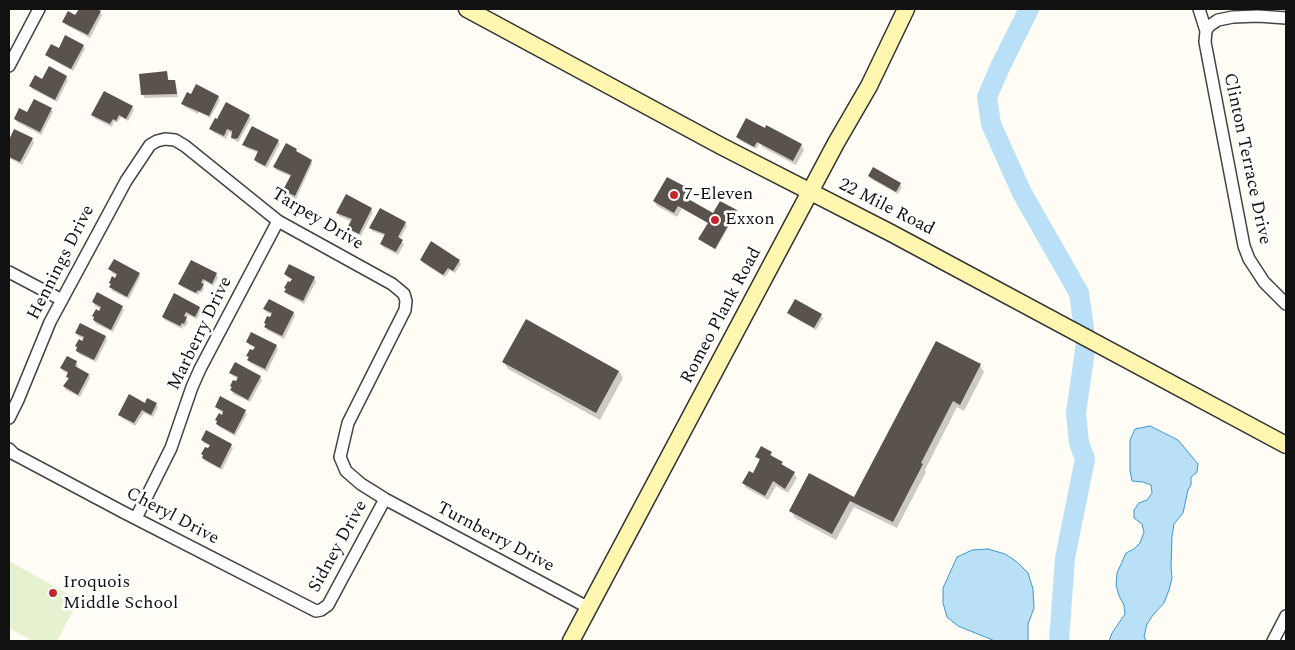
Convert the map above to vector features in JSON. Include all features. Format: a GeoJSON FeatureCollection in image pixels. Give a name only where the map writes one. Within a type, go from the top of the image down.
{"type":"FeatureCollection","features":[{"type":"Feature","properties":{"kind":"street"},"geometry":{"type":"LineString","coordinates":[[9,66],[39,9]]}},
{"type":"Feature","properties":{"kind":"street","name":"22 Mile Road"},"geometry":{"type":"LineString","coordinates":[[467,9],[721,146],[1286,443]]}},
{"type":"Feature","properties":{"kind":"street","name":"Romeo Plank Road"},"geometry":{"type":"LineString","coordinates":[[571,641],[836,143],[870,86],[906,9]]}},
{"type":"Feature","properties":{"kind":"street","name":"Clinton Terrace Drive"},"geometry":{"type":"LineString","coordinates":[[1199,9],[1206,31],[1205,42],[1244,246],[1249,259],[1264,282],[1286,304]]}},
{"type":"Feature","properties":{"kind":"street"},"geometry":{"type":"LineString","coordinates":[[1206,31],[1209,26],[1232,13],[1286,18]]}},
{"type":"Feature","properties":{"kind":"street","name":"Tarpey Drive"},"geometry":{"type":"LineString","coordinates":[[165,138],[175,140],[185,146],[278,221],[392,284],[404,294]]}},
{"type":"Feature","properties":{"kind":"street","name":"Hennings Drive"},"geometry":{"type":"LineString","coordinates":[[9,418],[50,322],[126,181],[150,145],[165,138]]}},
{"type":"Feature","properties":{"kind":"street","name":"Marberry Drive"},"geometry":{"type":"LineString","coordinates":[[136,518],[171,448],[200,369],[278,221]]}},
{"type":"Feature","properties":{"kind":"street"},"geometry":{"type":"LineString","coordinates":[[9,272],[62,300]]}},
{"type":"Feature","properties":{"kind":"street","name":"Turnberry Drive"},"geometry":{"type":"LineString","coordinates":[[404,294],[406,301],[405,310],[348,423],[341,449],[342,465],[361,484],[385,499],[589,608]]}},
{"type":"Feature","properties":{"kind":"street","name":"Cheryl Drive"},"geometry":{"type":"LineString","coordinates":[[9,449],[14,454],[310,610],[321,610]]}},
{"type":"Feature","properties":{"kind":"street","name":"Sidney Drive"},"geometry":{"type":"LineString","coordinates":[[321,610],[328,605],[385,499]]}},
{"type":"Feature","properties":{"kind":"street"},"geometry":{"type":"LineString","coordinates":[[1273,641],[1286,616]]}},
{"type":"Feature","properties":{"kind":"green space"},"geometry":{"type":"Polygon","coordinates":[[[9,561],[79,600],[57,641],[33,641],[9,628],[9,561]]]}},
{"type":"Feature","properties":{"kind":"water"},"geometry":{"type":"Polygon","coordinates":[[[1150,426],[1178,440],[1198,464],[1197,472],[1191,477],[1191,485],[1188,490],[1183,513],[1174,524],[1172,536],[1172,578],[1169,590],[1164,603],[1147,624],[1144,636],[1146,641],[1109,641],[1125,614],[1124,605],[1116,585],[1117,573],[1126,553],[1140,543],[1144,532],[1142,524],[1134,518],[1134,510],[1139,503],[1147,500],[1152,493],[1151,485],[1132,481],[1130,471],[1130,440],[1135,429],[1150,426]]]}},
{"type":"Feature","properties":{"kind":"water"},"geometry":{"type":"Polygon","coordinates":[[[988,549],[1005,554],[1028,573],[1033,589],[1034,608],[1028,624],[1027,641],[995,641],[958,626],[947,617],[943,603],[943,588],[957,557],[972,550],[988,549]]]}},
{"type":"Feature","properties":{"kind":"building"},"geometry":{"type":"Polygon","coordinates":[[[79,9],[96,9],[101,11],[88,35],[62,22],[68,11],[75,15],[79,9]]]}},
{"type":"Feature","properties":{"kind":"building"},"geometry":{"type":"Polygon","coordinates":[[[65,35],[84,45],[71,69],[45,55],[51,44],[59,48],[65,35]]]}},
{"type":"Feature","properties":{"kind":"building"},"geometry":{"type":"Polygon","coordinates":[[[49,66],[67,76],[55,100],[29,86],[35,75],[42,79],[49,66]]]}},
{"type":"Feature","properties":{"kind":"building"},"geometry":{"type":"Polygon","coordinates":[[[167,71],[168,80],[175,80],[177,94],[141,95],[139,74],[167,71]]]}},
{"type":"Feature","properties":{"kind":"building"},"geometry":{"type":"Polygon","coordinates":[[[196,84],[219,96],[209,116],[181,104],[187,92],[191,94],[196,84]]]}},
{"type":"Feature","properties":{"kind":"building"},"geometry":{"type":"Polygon","coordinates":[[[104,91],[133,106],[126,119],[119,115],[116,121],[113,119],[110,124],[91,115],[104,91]]]}},
{"type":"Feature","properties":{"kind":"building"},"geometry":{"type":"Polygon","coordinates":[[[34,99],[52,108],[40,132],[14,119],[19,108],[27,112],[34,99]]]}},
{"type":"Feature","properties":{"kind":"building"},"geometry":{"type":"Polygon","coordinates":[[[226,102],[250,115],[238,138],[235,139],[231,138],[232,131],[227,129],[224,136],[209,129],[226,102]]]}},
{"type":"Feature","properties":{"kind":"building"},"geometry":{"type":"Polygon","coordinates":[[[746,118],[765,128],[766,125],[802,144],[793,161],[757,142],[754,147],[736,137],[746,118]]]}},
{"type":"Feature","properties":{"kind":"building"},"geometry":{"type":"Polygon","coordinates":[[[252,126],[279,140],[265,166],[254,160],[258,151],[242,145],[252,126]]]}},
{"type":"Feature","properties":{"kind":"building"},"geometry":{"type":"Polygon","coordinates":[[[14,129],[33,138],[20,162],[9,157],[9,140],[14,129]]]}},
{"type":"Feature","properties":{"kind":"building"},"geometry":{"type":"Polygon","coordinates":[[[286,143],[312,160],[295,196],[283,190],[291,175],[273,167],[286,143]]]}},
{"type":"Feature","properties":{"kind":"building"},"geometry":{"type":"Polygon","coordinates":[[[873,167],[901,183],[896,192],[868,176],[873,167]]]}},
{"type":"Feature","properties":{"kind":"building"},"geometry":{"type":"Polygon","coordinates":[[[667,177],[688,188],[683,196],[713,213],[720,201],[737,210],[715,249],[698,239],[708,223],[678,206],[674,213],[653,201],[667,177]]]}},
{"type":"Feature","properties":{"kind":"building"},"geometry":{"type":"Polygon","coordinates":[[[346,194],[372,208],[359,234],[347,228],[352,219],[336,213],[346,194]]]}},
{"type":"Feature","properties":{"kind":"building"},"geometry":{"type":"Polygon","coordinates":[[[380,208],[406,222],[398,237],[403,240],[396,252],[380,244],[385,234],[369,228],[380,208]]]}},
{"type":"Feature","properties":{"kind":"building"},"geometry":{"type":"Polygon","coordinates":[[[431,241],[460,260],[453,271],[448,268],[443,275],[420,260],[431,241]]]}},
{"type":"Feature","properties":{"kind":"building"},"geometry":{"type":"Polygon","coordinates":[[[114,259],[140,273],[127,297],[109,287],[112,276],[115,278],[117,274],[108,269],[114,259]]]}},
{"type":"Feature","properties":{"kind":"building"},"geometry":{"type":"Polygon","coordinates":[[[191,260],[217,273],[212,284],[203,279],[201,283],[204,284],[200,291],[198,290],[196,293],[178,284],[191,260]]]}},
{"type":"Feature","properties":{"kind":"building"},"geometry":{"type":"Polygon","coordinates":[[[289,264],[315,277],[303,301],[284,292],[288,281],[290,282],[292,279],[284,274],[289,264]]]}},
{"type":"Feature","properties":{"kind":"building"},"geometry":{"type":"Polygon","coordinates":[[[97,292],[123,306],[111,330],[93,320],[94,317],[92,316],[96,309],[99,311],[101,307],[92,302],[97,292]]]}},
{"type":"Feature","properties":{"kind":"building"},"geometry":{"type":"Polygon","coordinates":[[[174,293],[200,307],[195,317],[186,312],[184,316],[187,317],[184,324],[182,323],[180,326],[162,317],[174,293]]]}},
{"type":"Feature","properties":{"kind":"building"},"geometry":{"type":"Polygon","coordinates":[[[269,299],[294,312],[282,336],[264,327],[267,316],[270,317],[272,313],[263,309],[269,299]]]}},
{"type":"Feature","properties":{"kind":"building"},"geometry":{"type":"Polygon","coordinates":[[[795,299],[822,314],[814,328],[787,313],[795,299]]]}},
{"type":"Feature","properties":{"kind":"building"},"geometry":{"type":"Polygon","coordinates":[[[526,319],[619,371],[596,413],[502,362],[526,319]]]}},
{"type":"Feature","properties":{"kind":"building"},"geometry":{"type":"Polygon","coordinates":[[[80,323],[106,336],[94,360],[76,351],[77,347],[75,346],[79,339],[82,341],[84,337],[75,333],[80,323]]]}},
{"type":"Feature","properties":{"kind":"building"},"geometry":{"type":"Polygon","coordinates":[[[251,332],[277,345],[265,369],[247,360],[249,357],[246,356],[250,349],[253,350],[255,347],[246,342],[251,332]]]}},
{"type":"Feature","properties":{"kind":"building"},"geometry":{"type":"Polygon","coordinates":[[[936,341],[981,364],[960,405],[953,401],[893,522],[850,501],[832,534],[789,511],[809,473],[854,497],[936,341]]]}},
{"type":"Feature","properties":{"kind":"building"},"geometry":{"type":"Polygon","coordinates":[[[67,356],[77,361],[75,366],[89,374],[78,395],[63,386],[69,378],[66,377],[68,372],[60,368],[67,356]]]}},
{"type":"Feature","properties":{"kind":"building"},"geometry":{"type":"Polygon","coordinates":[[[235,362],[261,376],[248,400],[230,390],[233,380],[236,381],[238,377],[229,373],[235,362]]]}},
{"type":"Feature","properties":{"kind":"building"},"geometry":{"type":"Polygon","coordinates":[[[129,394],[145,403],[147,398],[157,403],[151,415],[142,410],[134,423],[118,415],[129,394]]]}},
{"type":"Feature","properties":{"kind":"building"},"geometry":{"type":"Polygon","coordinates":[[[220,396],[246,410],[234,434],[216,424],[217,421],[215,420],[219,413],[222,415],[223,411],[215,407],[220,396]]]}},
{"type":"Feature","properties":{"kind":"building"},"geometry":{"type":"Polygon","coordinates":[[[206,430],[232,444],[220,468],[202,458],[203,455],[201,454],[205,447],[208,448],[210,445],[201,440],[206,430]]]}},
{"type":"Feature","properties":{"kind":"building"},"geometry":{"type":"Polygon","coordinates":[[[761,446],[772,452],[770,455],[783,462],[781,464],[795,472],[785,489],[773,481],[765,496],[742,483],[749,471],[753,473],[760,459],[755,457],[761,446]]]}},
{"type":"Feature","properties":{"kind":"waterway"},"geometry":{"type":"LineString","coordinates":[[1029,9],[987,97],[991,124],[1022,193],[1079,293],[1086,343],[1076,413],[1079,443],[1085,459],[1065,558],[1059,641]]}},
{"type":"Feature","properties":{"kind":"place","name":"7-Eleven"},"geometry":{"type":"Point","coordinates":[674,195]}},
{"type":"Feature","properties":{"kind":"place","name":"Exxon"},"geometry":{"type":"Point","coordinates":[715,220]}},
{"type":"Feature","properties":{"kind":"place","name":"Iroquois Middle School"},"geometry":{"type":"Point","coordinates":[53,593]}}]}
